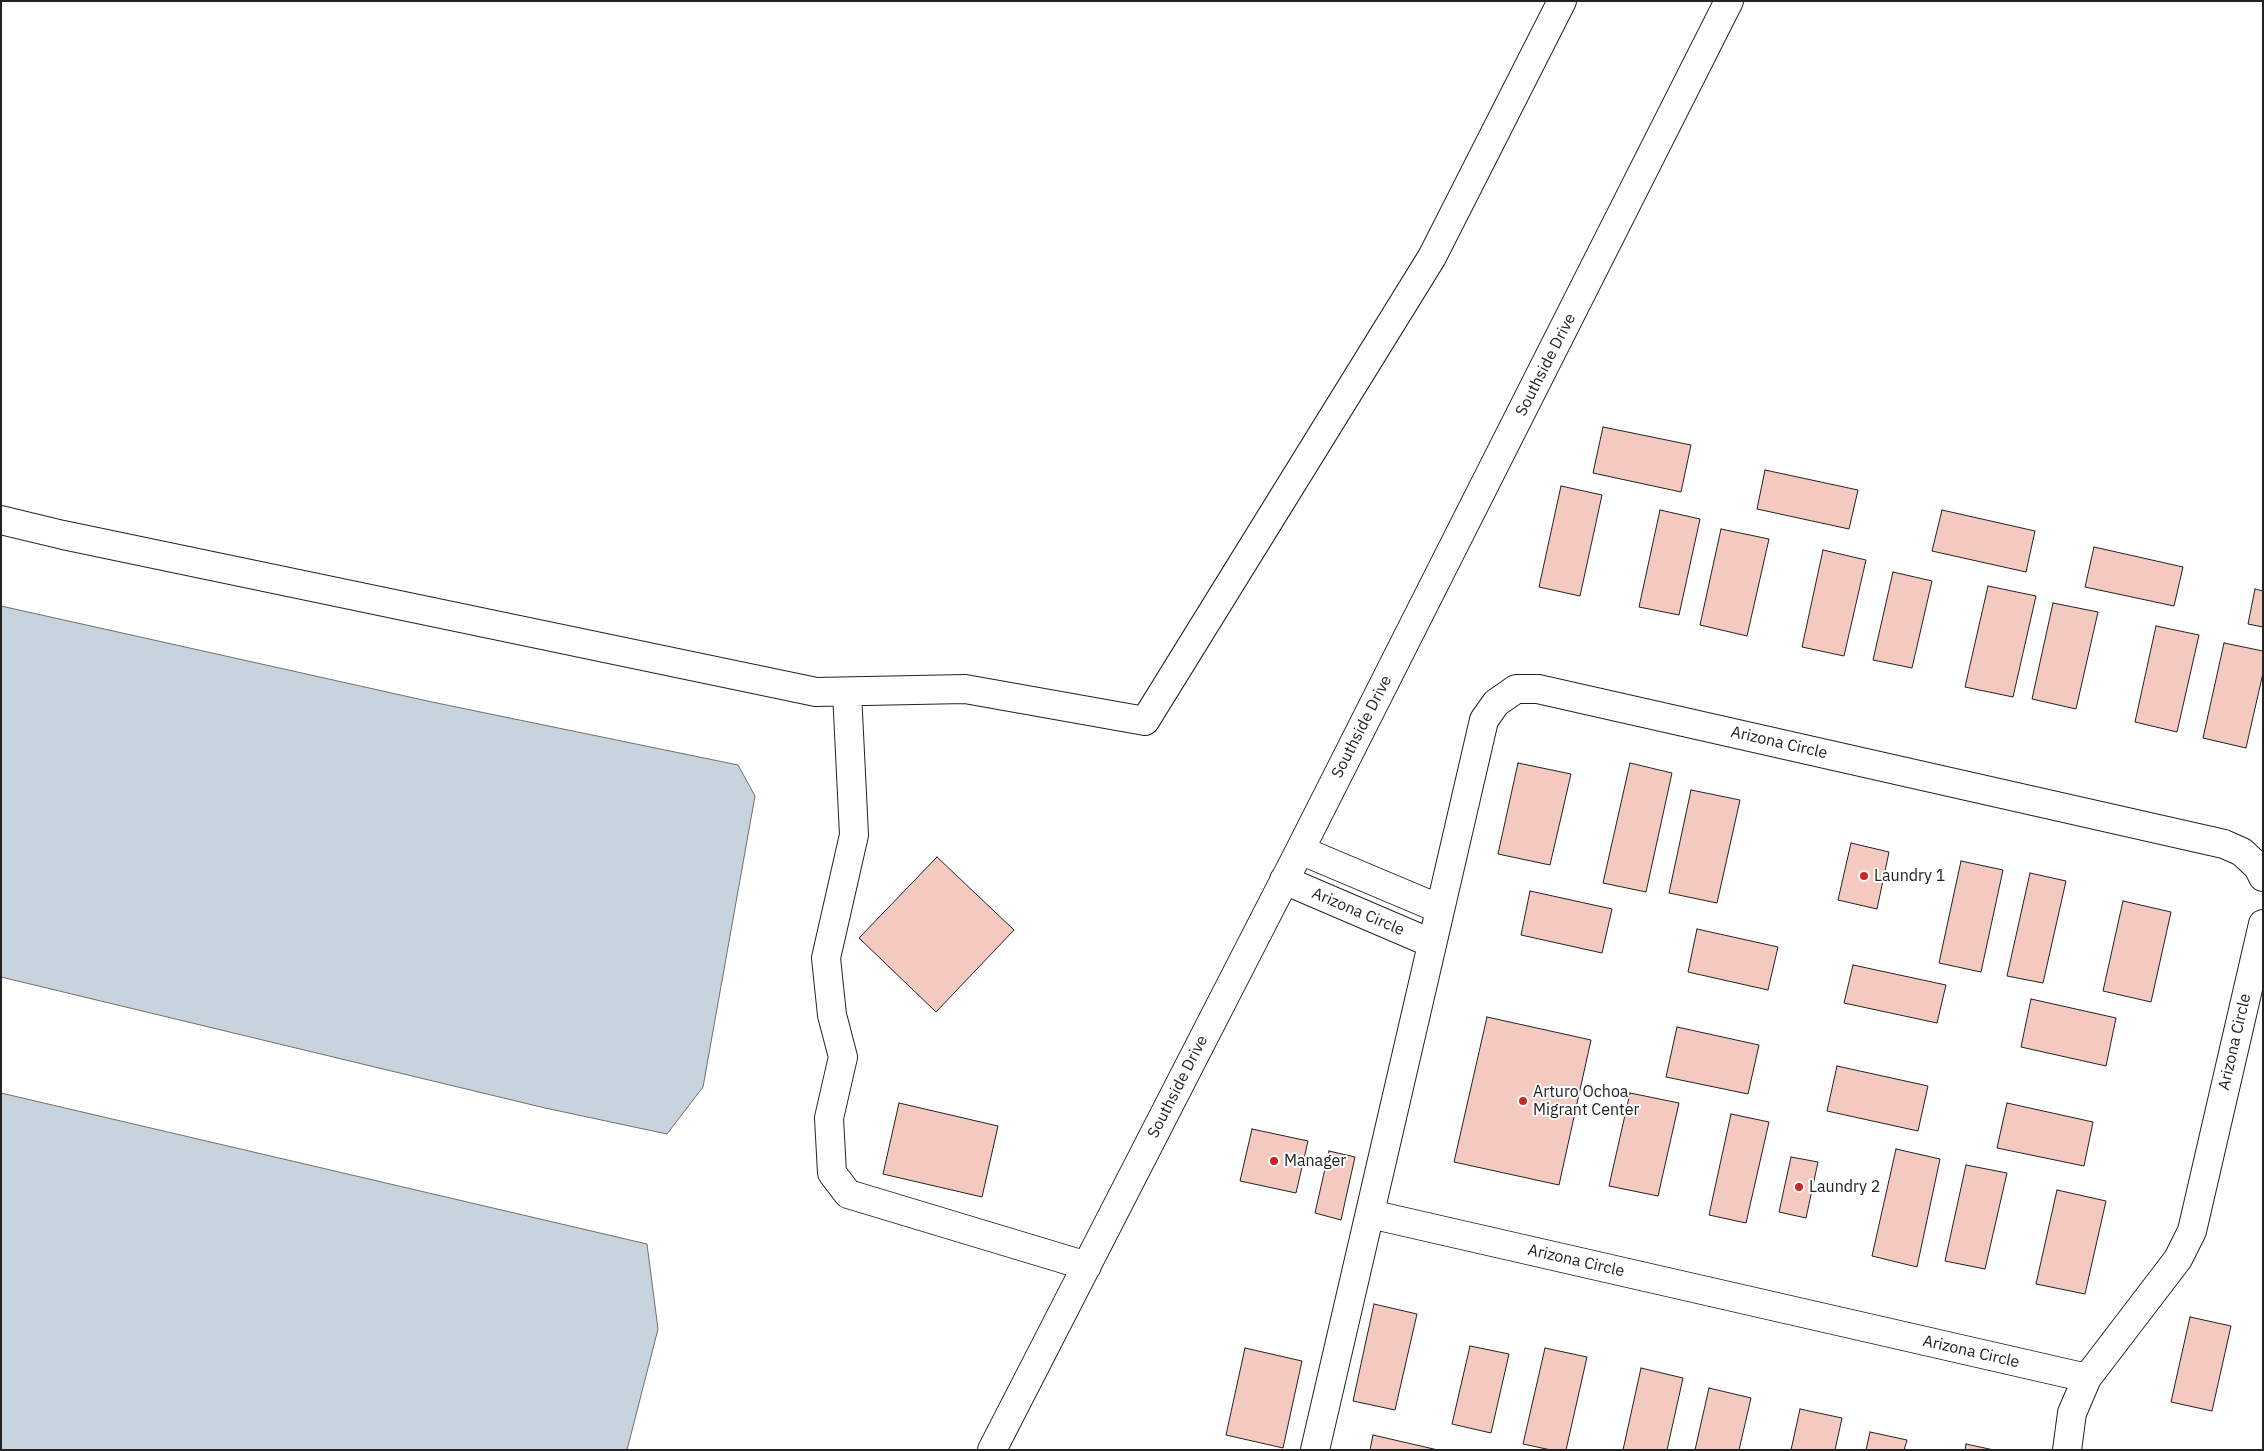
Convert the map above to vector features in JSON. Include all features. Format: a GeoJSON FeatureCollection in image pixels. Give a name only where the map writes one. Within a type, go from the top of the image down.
{"type":"FeatureCollection","features":[{"type":"Feature","properties":{"kind":"street"},"geometry":{"type":"LineString","coordinates":[[1,520],[73,537],[816,692],[965,689],[1145,721],[1432,257],[1562,1]]}},
{"type":"Feature","properties":{"kind":"street","name":"Southside Drive"},"geometry":{"type":"LineString","coordinates":[[992,1450],[1300,850],[1728,1]]}},
{"type":"Feature","properties":{"kind":"street","name":"Arizona Circle"},"geometry":{"type":"LineString","coordinates":[[1315,1450],[1484,720],[1496,703],[1516,689],[1538,689],[2224,844],[2242,852],[2258,867],[2263,877]]}},
{"type":"Feature","properties":{"kind":"street"},"geometry":{"type":"LineString","coordinates":[[847,692],[854,835],[826,958],[832,1015],[842,1057],[829,1118],[832,1173],[848,1194],[1086,1266]]}},
{"type":"Feature","properties":{"kind":"street"},"geometry":{"type":"LineString","coordinates":[[1300,850],[1440,909]]}},
{"type":"Feature","properties":{"kind":"street","name":"Arizona Circle"},"geometry":{"type":"LineString","coordinates":[[1284,880],[1431,943]]}},
{"type":"Feature","properties":{"kind":"street","name":"Arizona Circle"},"geometry":{"type":"LineString","coordinates":[[1370,1214],[2087,1378],[2178,1259],[2192,1231],[2263,924]]}},
{"type":"Feature","properties":{"kind":"street"},"geometry":{"type":"LineString","coordinates":[[2067,1450],[2072,1413],[2087,1378]]}},
{"type":"Feature","properties":{"kind":"shaded area"},"geometry":{"type":"Polygon","coordinates":[[[1,606],[432,702],[738,765],[755,796],[703,1087],[667,1134],[545,1108],[1,977],[1,606]]]}},
{"type":"Feature","properties":{"kind":"shaded area"},"geometry":{"type":"Polygon","coordinates":[[[1,1093],[647,1244],[658,1329],[627,1450],[1,1450],[1,1093]]]}},
{"type":"Feature","properties":{"kind":"building"},"geometry":{"type":"Polygon","coordinates":[[[1603,427],[1691,445],[1681,492],[1593,473],[1603,427]]]}},
{"type":"Feature","properties":{"kind":"building"},"geometry":{"type":"Polygon","coordinates":[[[1765,470],[1858,490],[1849,529],[1757,509],[1765,470]]]}},
{"type":"Feature","properties":{"kind":"building"},"geometry":{"type":"Polygon","coordinates":[[[1561,486],[1602,495],[1580,596],[1539,587],[1561,486]]]}},
{"type":"Feature","properties":{"kind":"building"},"geometry":{"type":"Polygon","coordinates":[[[1660,510],[1700,519],[1679,615],[1639,607],[1660,510]]]}},
{"type":"Feature","properties":{"kind":"building"},"geometry":{"type":"Polygon","coordinates":[[[1942,510],[2035,531],[2026,572],[1932,551],[1942,510]]]}},
{"type":"Feature","properties":{"kind":"building"},"geometry":{"type":"Polygon","coordinates":[[[1721,529],[1769,539],[1747,636],[1700,625],[1721,529]]]}},
{"type":"Feature","properties":{"kind":"building"},"geometry":{"type":"Polygon","coordinates":[[[2094,547],[2183,567],[2174,606],[2085,587],[2094,547]]]}},
{"type":"Feature","properties":{"kind":"building"},"geometry":{"type":"Polygon","coordinates":[[[1823,550],[1866,560],[1844,656],[1802,647],[1823,550]]]}},
{"type":"Feature","properties":{"kind":"building"},"geometry":{"type":"Polygon","coordinates":[[[1893,572],[1932,581],[1912,668],[1873,660],[1893,572]]]}},
{"type":"Feature","properties":{"kind":"building"},"geometry":{"type":"Polygon","coordinates":[[[1988,586],[2036,596],[2013,697],[1965,687],[1988,586]]]}},
{"type":"Feature","properties":{"kind":"building"},"geometry":{"type":"Polygon","coordinates":[[[2255,589],[2263,591],[2263,627],[2248,624],[2255,589]]]}},
{"type":"Feature","properties":{"kind":"building"},"geometry":{"type":"Polygon","coordinates":[[[2053,603],[2098,612],[2076,709],[2032,699],[2053,603]]]}},
{"type":"Feature","properties":{"kind":"building"},"geometry":{"type":"Polygon","coordinates":[[[2156,626],[2199,635],[2177,732],[2135,722],[2156,626]]]}},
{"type":"Feature","properties":{"kind":"building"},"geometry":{"type":"Polygon","coordinates":[[[2224,643],[2263,651],[2263,673],[2246,748],[2203,738],[2224,643]]]}},
{"type":"Feature","properties":{"kind":"building"},"geometry":{"type":"Polygon","coordinates":[[[1518,763],[1571,774],[1550,865],[1498,854],[1518,763]]]}},
{"type":"Feature","properties":{"kind":"building"},"geometry":{"type":"Polygon","coordinates":[[[1630,763],[1672,773],[1646,892],[1603,883],[1630,763]]]}},
{"type":"Feature","properties":{"kind":"building"},"geometry":{"type":"Polygon","coordinates":[[[1691,790],[1740,800],[1717,903],[1669,893],[1691,790]]]}},
{"type":"Feature","properties":{"kind":"building","name":"Laundry 1"},"geometry":{"type":"Polygon","coordinates":[[[1851,843],[1889,852],[1877,909],[1838,900],[1851,843]]]}},
{"type":"Feature","properties":{"kind":"building"},"geometry":{"type":"Polygon","coordinates":[[[937,857],[1014,930],[936,1012],[859,938],[937,857]]]}},
{"type":"Feature","properties":{"kind":"building"},"geometry":{"type":"Polygon","coordinates":[[[1961,861],[2003,870],[1981,972],[1939,963],[1961,861]]]}},
{"type":"Feature","properties":{"kind":"building"},"geometry":{"type":"Polygon","coordinates":[[[2030,873],[2066,881],[2043,983],[2007,976],[2030,873]]]}},
{"type":"Feature","properties":{"kind":"building"},"geometry":{"type":"Polygon","coordinates":[[[1530,891],[1612,909],[1602,953],[1521,935],[1530,891]]]}},
{"type":"Feature","properties":{"kind":"building"},"geometry":{"type":"Polygon","coordinates":[[[2123,901],[2171,912],[2151,1002],[2103,991],[2123,901]]]}},
{"type":"Feature","properties":{"kind":"building"},"geometry":{"type":"Polygon","coordinates":[[[1697,929],[1778,947],[1768,990],[1688,972],[1697,929]]]}},
{"type":"Feature","properties":{"kind":"building"},"geometry":{"type":"Polygon","coordinates":[[[1853,965],[1946,985],[1937,1023],[1844,1003],[1853,965]]]}},
{"type":"Feature","properties":{"kind":"building"},"geometry":{"type":"Polygon","coordinates":[[[2031,999],[2116,1018],[2106,1066],[2021,1047],[2031,999]]]}},
{"type":"Feature","properties":{"kind":"building","name":"Arturo Ochoa Migrant Center"},"geometry":{"type":"Polygon","coordinates":[[[1487,1017],[1591,1040],[1559,1185],[1454,1162],[1487,1017]]]}},
{"type":"Feature","properties":{"kind":"building"},"geometry":{"type":"Polygon","coordinates":[[[1677,1027],[1759,1045],[1748,1094],[1666,1077],[1677,1027]]]}},
{"type":"Feature","properties":{"kind":"building"},"geometry":{"type":"Polygon","coordinates":[[[1837,1066],[1928,1086],[1918,1131],[1827,1111],[1837,1066]]]}},
{"type":"Feature","properties":{"kind":"building"},"geometry":{"type":"Polygon","coordinates":[[[1630,1093],[1679,1103],[1658,1196],[1609,1186],[1630,1093]]]}},
{"type":"Feature","properties":{"kind":"building"},"geometry":{"type":"Polygon","coordinates":[[[899,1103],[998,1126],[982,1197],[883,1174],[899,1103]]]}},
{"type":"Feature","properties":{"kind":"building"},"geometry":{"type":"Polygon","coordinates":[[[2007,1103],[2093,1122],[2084,1166],[1997,1148],[2007,1103]]]}},
{"type":"Feature","properties":{"kind":"building"},"geometry":{"type":"Polygon","coordinates":[[[1731,1114],[1769,1122],[1746,1223],[1709,1215],[1731,1114]]]}},
{"type":"Feature","properties":{"kind":"building","name":"Manager"},"geometry":{"type":"Polygon","coordinates":[[[1252,1129],[1308,1141],[1296,1193],[1240,1181],[1252,1129]]]}},
{"type":"Feature","properties":{"kind":"building"},"geometry":{"type":"Polygon","coordinates":[[[1896,1149],[1940,1159],[1917,1267],[1872,1256],[1896,1149]]]}},
{"type":"Feature","properties":{"kind":"building"},"geometry":{"type":"Polygon","coordinates":[[[1329,1151],[1355,1157],[1341,1220],[1315,1213],[1329,1151]]]}},
{"type":"Feature","properties":{"kind":"building","name":"Laundry 2"},"geometry":{"type":"Polygon","coordinates":[[[1791,1157],[1818,1162],[1806,1218],[1779,1212],[1791,1157]]]}},
{"type":"Feature","properties":{"kind":"building"},"geometry":{"type":"Polygon","coordinates":[[[1966,1165],[2007,1173],[1985,1269],[1945,1261],[1966,1165]]]}},
{"type":"Feature","properties":{"kind":"building"},"geometry":{"type":"Polygon","coordinates":[[[2057,1190],[2106,1201],[2085,1294],[2036,1284],[2057,1190]]]}},
{"type":"Feature","properties":{"kind":"building"},"geometry":{"type":"Polygon","coordinates":[[[1374,1304],[1417,1314],[1395,1410],[1353,1401],[1374,1304]]]}},
{"type":"Feature","properties":{"kind":"building"},"geometry":{"type":"Polygon","coordinates":[[[2190,1317],[2231,1326],[2212,1411],[2171,1402],[2190,1317]]]}},
{"type":"Feature","properties":{"kind":"building"},"geometry":{"type":"Polygon","coordinates":[[[1470,1346],[1509,1354],[1491,1433],[1452,1424],[1470,1346]]]}},
{"type":"Feature","properties":{"kind":"building"},"geometry":{"type":"Polygon","coordinates":[[[1245,1348],[1302,1361],[1283,1448],[1226,1435],[1245,1348]]]}},
{"type":"Feature","properties":{"kind":"building"},"geometry":{"type":"Polygon","coordinates":[[[1545,1348],[1587,1357],[1566,1450],[1551,1450],[1523,1444],[1545,1348]]]}},
{"type":"Feature","properties":{"kind":"building"},"geometry":{"type":"Polygon","coordinates":[[[1641,1368],[1683,1378],[1667,1450],[1623,1450],[1641,1368]]]}},
{"type":"Feature","properties":{"kind":"building"},"geometry":{"type":"Polygon","coordinates":[[[1709,1388],[1751,1398],[1739,1450],[1695,1450],[1709,1388]]]}},
{"type":"Feature","properties":{"kind":"building"},"geometry":{"type":"Polygon","coordinates":[[[1800,1409],[1842,1418],[1835,1450],[1791,1450],[1800,1409]]]}},
{"type":"Feature","properties":{"kind":"building"},"geometry":{"type":"Polygon","coordinates":[[[1870,1432],[1907,1440],[1904,1450],[1866,1450],[1870,1432]]]}},
{"type":"Feature","properties":{"kind":"building"},"geometry":{"type":"Polygon","coordinates":[[[1373,1435],[1438,1450],[1370,1450],[1373,1435]]]}},
{"type":"Feature","properties":{"kind":"building"},"geometry":{"type":"Polygon","coordinates":[[[1966,1444],[1994,1450],[1965,1450],[1966,1444]]]}},
{"type":"Feature","properties":{"kind":"place","name":"Laundry 1"},"geometry":{"type":"Point","coordinates":[1864,876]}},
{"type":"Feature","properties":{"kind":"place","name":"Arturo Ochoa Migrant Center"},"geometry":{"type":"Point","coordinates":[1523,1101]}},
{"type":"Feature","properties":{"kind":"place","name":"Manager"},"geometry":{"type":"Point","coordinates":[1274,1161]}},
{"type":"Feature","properties":{"kind":"place","name":"Laundry 2"},"geometry":{"type":"Point","coordinates":[1799,1187]}}]}
